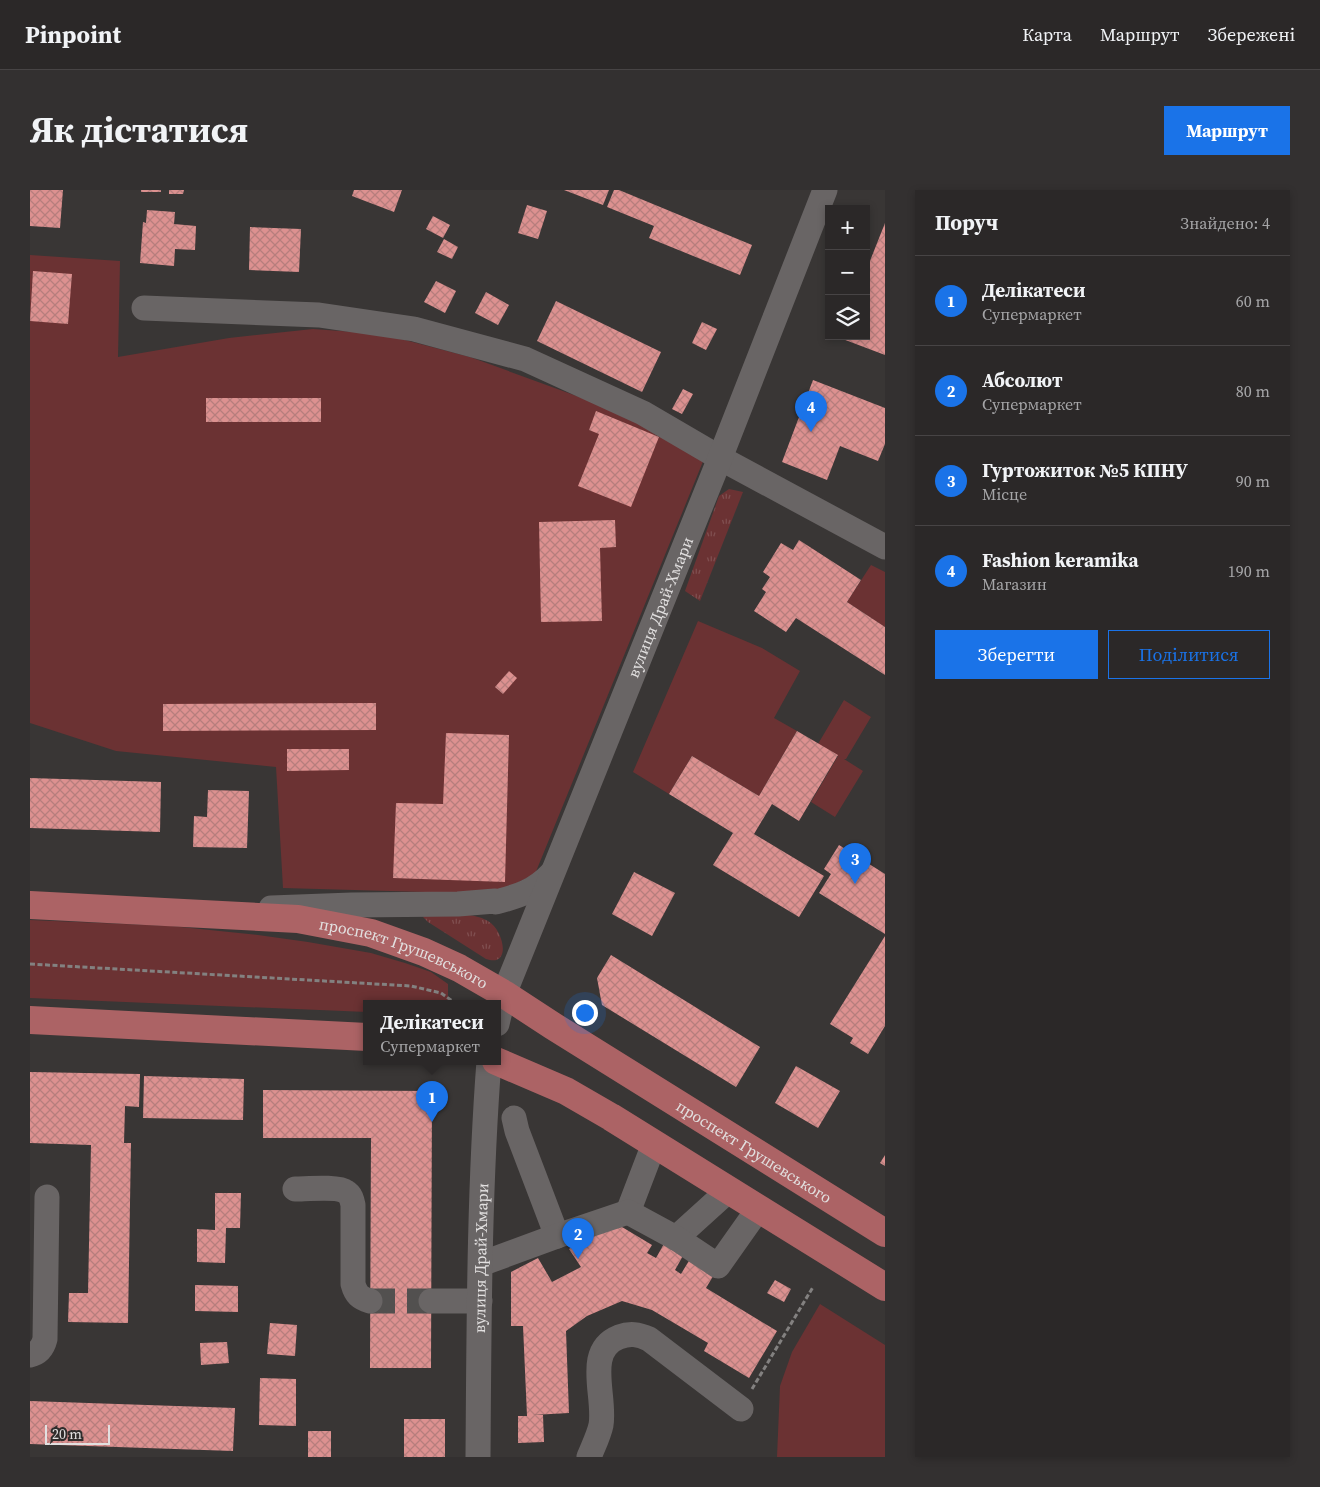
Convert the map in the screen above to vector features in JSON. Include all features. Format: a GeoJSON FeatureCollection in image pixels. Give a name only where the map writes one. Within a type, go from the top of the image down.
{"type":"FeatureCollection","features":[{"type":"Feature","properties":{"kind":"main road","name":"проспект Грушевського"},"geometry":{"type":"LineString","coordinates":[[30,905],[298,919],[371,932],[424,952],[451,964],[504,994],[552,1026],[885,1233]]}},
{"type":"Feature","properties":{"kind":"main road"},"geometry":{"type":"LineString","coordinates":[[30,1020],[363,1037]]}},
{"type":"Feature","properties":{"kind":"main road"},"geometry":{"type":"LineString","coordinates":[[501,1063],[566,1091],[611,1117],[885,1287]]}},
{"type":"Feature","properties":{"kind":"street","name":"вулиця Драй-Хмари"},"geometry":{"type":"LineString","coordinates":[[501,1007],[504,994],[720,458],[825,190]]}},
{"type":"Feature","properties":{"kind":"street"},"geometry":{"type":"LineString","coordinates":[[144,308],[319,315],[414,329],[525,359],[643,413],[720,458],[885,547]]}},
{"type":"Feature","properties":{"kind":"street"},"geometry":{"type":"LineString","coordinates":[[188,913],[334,905],[496,902],[523,894],[544,881],[554,871]]}},
{"type":"Feature","properties":{"kind":"street","name":"вулиця Драй-Хмари"},"geometry":{"type":"LineString","coordinates":[[478,1457],[484,1135],[489,1065]]}},
{"type":"Feature","properties":{"kind":"street"},"geometry":{"type":"LineString","coordinates":[[514,1118],[517,1131],[557,1236]]}},
{"type":"Feature","properties":{"kind":"street"},"geometry":{"type":"LineString","coordinates":[[628,1212],[654,1144]]}},
{"type":"Feature","properties":{"kind":"street"},"geometry":{"type":"LineString","coordinates":[[294,1189],[337,1189],[345,1191],[352,1197],[353,1284],[355,1292],[361,1298],[370,1300]]}},
{"type":"Feature","properties":{"kind":"street"},"geometry":{"type":"LineString","coordinates":[[676,1238],[729,1190]]}},
{"type":"Feature","properties":{"kind":"street"},"geometry":{"type":"LineString","coordinates":[[30,1355],[40,1350],[45,1339],[47,1197]]}},
{"type":"Feature","properties":{"kind":"street"},"geometry":{"type":"LineString","coordinates":[[481,1264],[628,1212],[676,1238],[718,1266],[759,1208]]}},
{"type":"Feature","properties":{"kind":"street"},"geometry":{"type":"LineString","coordinates":[[432,1301],[480,1301]]}},
{"type":"Feature","properties":{"kind":"street"},"geometry":{"type":"LineString","coordinates":[[589,1457],[602,1423],[599,1364],[601,1353],[606,1344],[623,1336],[641,1335],[649,1339],[741,1409]]}},
{"type":"Feature","properties":{"kind":"path"},"geometry":{"type":"LineString","coordinates":[[30,964],[411,986],[441,993],[451,1000]]}},
{"type":"Feature","properties":{"kind":"path"},"geometry":{"type":"LineString","coordinates":[[741,1409],[813,1287]]}},
{"type":"Feature","properties":{"kind":"green space"},"geometry":{"type":"Polygon","coordinates":[[[30,255],[120,261],[118,357],[229,338],[313,329],[382,334],[470,357],[615,410],[704,459],[535,874],[495,894],[283,888],[276,767],[116,751],[30,723],[30,255]]]}},
{"type":"Feature","properties":{"kind":"green space"},"geometry":{"type":"Polygon","coordinates":[[[729,489],[743,492],[700,601],[685,591],[719,496],[729,489]]]}},
{"type":"Feature","properties":{"kind":"green space"},"geometry":{"type":"Polygon","coordinates":[[[871,565],[885,572],[885,627],[847,602],[871,565]]]}},
{"type":"Feature","properties":{"kind":"green space"},"geometry":{"type":"Polygon","coordinates":[[[698,621],[762,648],[800,671],[774,718],[797,731],[759,796],[692,756],[669,794],[633,772],[698,621]]]}},
{"type":"Feature","properties":{"kind":"green space"},"geometry":{"type":"Polygon","coordinates":[[[844,700],[871,717],[846,759],[844,759],[863,771],[835,817],[811,802],[838,756],[818,744],[844,700]]]}},
{"type":"Feature","properties":{"kind":"green space"},"geometry":{"type":"Polygon","coordinates":[[[427,913],[475,916],[488,921],[494,926],[501,939],[503,947],[500,958],[494,960],[486,959],[428,922],[423,917],[427,913]]]}},
{"type":"Feature","properties":{"kind":"green space"},"geometry":{"type":"Polygon","coordinates":[[[30,920],[171,926],[308,942],[371,953],[405,963],[431,972],[448,984],[448,1000],[363,1000],[363,1012],[30,998],[30,920]]]}},
{"type":"Feature","properties":{"kind":"green space"},"geometry":{"type":"Polygon","coordinates":[[[820,1304],[885,1345],[885,1457],[777,1457],[780,1386],[792,1352],[820,1304]]]}},
{"type":"Feature","properties":{"kind":"building"},"geometry":{"type":"Polygon","coordinates":[[[30,190],[63,190],[60,228],[30,226],[30,190]]]}},
{"type":"Feature","properties":{"kind":"building"},"geometry":{"type":"Polygon","coordinates":[[[141,190],[161,190],[161,192],[141,192],[141,190]]]}},
{"type":"Feature","properties":{"kind":"building"},"geometry":{"type":"Polygon","coordinates":[[[169,190],[184,190],[183,194],[169,194],[169,190]]]}},
{"type":"Feature","properties":{"kind":"building"},"geometry":{"type":"Polygon","coordinates":[[[354,190],[402,190],[394,212],[352,196],[354,190]]]}},
{"type":"Feature","properties":{"kind":"building"},"geometry":{"type":"Polygon","coordinates":[[[564,190],[609,190],[603,205],[564,190]]]}},
{"type":"Feature","properties":{"kind":"building"},"geometry":{"type":"Polygon","coordinates":[[[614,190],[619,190],[752,245],[740,275],[649,238],[654,226],[607,207],[614,190]]]}},
{"type":"Feature","properties":{"kind":"building"},"geometry":{"type":"Polygon","coordinates":[[[527,205],[547,211],[538,239],[518,233],[527,205]]]}},
{"type":"Feature","properties":{"kind":"building"},"geometry":{"type":"Polygon","coordinates":[[[147,210],[175,212],[174,224],[196,226],[195,250],[175,249],[174,266],[140,263],[143,222],[146,223],[147,210]]]}},
{"type":"Feature","properties":{"kind":"building"},"geometry":{"type":"Polygon","coordinates":[[[433,216],[450,225],[443,238],[426,229],[433,216]]]}},
{"type":"Feature","properties":{"kind":"building"},"geometry":{"type":"Polygon","coordinates":[[[885,223],[885,355],[845,340],[870,340],[870,261],[885,223]]]}},
{"type":"Feature","properties":{"kind":"building"},"geometry":{"type":"Polygon","coordinates":[[[250,227],[301,229],[299,272],[249,270],[250,227]]]}},
{"type":"Feature","properties":{"kind":"building"},"geometry":{"type":"Polygon","coordinates":[[[444,239],[458,247],[452,259],[437,252],[444,239]]]}},
{"type":"Feature","properties":{"kind":"building"},"geometry":{"type":"Polygon","coordinates":[[[33,271],[72,274],[68,324],[30,321],[33,271]]]}},
{"type":"Feature","properties":{"kind":"building"},"geometry":{"type":"Polygon","coordinates":[[[436,281],[456,291],[445,313],[424,302],[436,281]]]}},
{"type":"Feature","properties":{"kind":"building"},"geometry":{"type":"Polygon","coordinates":[[[486,292],[509,305],[498,325],[475,313],[486,292]]]}},
{"type":"Feature","properties":{"kind":"building"},"geometry":{"type":"Polygon","coordinates":[[[556,301],[661,352],[642,392],[537,341],[556,301]]]}},
{"type":"Feature","properties":{"kind":"building"},"geometry":{"type":"Polygon","coordinates":[[[702,322],[717,329],[706,350],[692,343],[702,322]]]}},
{"type":"Feature","properties":{"kind":"building"},"geometry":{"type":"Polygon","coordinates":[[[813,380],[885,408],[885,444],[878,461],[840,446],[827,480],[782,462],[813,380]]]}},
{"type":"Feature","properties":{"kind":"building"},"geometry":{"type":"Polygon","coordinates":[[[683,389],[693,394],[682,414],[672,409],[683,389]]]}},
{"type":"Feature","properties":{"kind":"building"},"geometry":{"type":"Polygon","coordinates":[[[206,398],[321,398],[321,422],[206,422],[206,398]]]}},
{"type":"Feature","properties":{"kind":"building"},"geometry":{"type":"Polygon","coordinates":[[[596,411],[659,437],[631,507],[578,486],[599,434],[589,430],[596,411]]]}},
{"type":"Feature","properties":{"kind":"building"},"geometry":{"type":"Polygon","coordinates":[[[615,520],[616,547],[600,548],[602,621],[541,622],[539,522],[615,520]]]}},
{"type":"Feature","properties":{"kind":"building"},"geometry":{"type":"Polygon","coordinates":[[[799,540],[861,580],[847,602],[885,627],[885,675],[796,618],[786,632],[754,611],[766,592],[762,589],[770,577],[763,572],[781,543],[793,550],[799,540]]]}},
{"type":"Feature","properties":{"kind":"building"},"geometry":{"type":"Polygon","coordinates":[[[509,671],[517,678],[503,694],[495,687],[509,671]]]}},
{"type":"Feature","properties":{"kind":"building"},"geometry":{"type":"Polygon","coordinates":[[[376,703],[376,730],[163,731],[163,704],[376,703]]]}},
{"type":"Feature","properties":{"kind":"building"},"geometry":{"type":"Polygon","coordinates":[[[797,731],[838,755],[799,821],[772,804],[754,834],[824,876],[799,917],[713,865],[733,833],[669,794],[692,756],[759,796],[797,731]]]}},
{"type":"Feature","properties":{"kind":"building"},"geometry":{"type":"Polygon","coordinates":[[[446,733],[509,735],[505,882],[393,878],[396,803],[443,804],[446,733]]]}},
{"type":"Feature","properties":{"kind":"building"},"geometry":{"type":"Polygon","coordinates":[[[287,749],[349,749],[349,770],[287,771],[287,749]]]}},
{"type":"Feature","properties":{"kind":"building"},"geometry":{"type":"Polygon","coordinates":[[[30,778],[161,782],[160,832],[30,828],[30,778]]]}},
{"type":"Feature","properties":{"kind":"building"},"geometry":{"type":"Polygon","coordinates":[[[208,790],[249,791],[247,848],[193,847],[194,816],[207,817],[208,790]]]}},
{"type":"Feature","properties":{"kind":"building"},"geometry":{"type":"Polygon","coordinates":[[[839,845],[885,874],[885,934],[819,893],[831,874],[824,869],[839,845]]]}},
{"type":"Feature","properties":{"kind":"building"},"geometry":{"type":"Polygon","coordinates":[[[634,872],[675,893],[652,936],[612,914],[634,872]]]}},
{"type":"Feature","properties":{"kind":"building"},"geometry":{"type":"Polygon","coordinates":[[[885,936],[885,1026],[868,1054],[850,1043],[853,1038],[830,1024],[885,936]]]}},
{"type":"Feature","properties":{"kind":"building"},"geometry":{"type":"Polygon","coordinates":[[[611,955],[760,1047],[736,1087],[602,1005],[597,978],[611,955]]]}},
{"type":"Feature","properties":{"kind":"building"},"geometry":{"type":"Polygon","coordinates":[[[796,1066],[840,1091],[818,1128],[775,1103],[796,1066]]]}},
{"type":"Feature","properties":{"kind":"building"},"geometry":{"type":"Polygon","coordinates":[[[30,1072],[140,1074],[139,1107],[125,1106],[124,1143],[131,1143],[128,1323],[68,1322],[69,1293],[88,1293],[91,1145],[30,1143],[30,1072]]]}},
{"type":"Feature","properties":{"kind":"building"},"geometry":{"type":"Polygon","coordinates":[[[144,1076],[244,1079],[243,1120],[143,1118],[144,1076]]]}},
{"type":"Feature","properties":{"kind":"building"},"geometry":{"type":"Polygon","coordinates":[[[263,1090],[432,1091],[431,1368],[370,1368],[371,1138],[263,1138],[263,1090]]]}},
{"type":"Feature","properties":{"kind":"building"},"geometry":{"type":"Polygon","coordinates":[[[885,1155],[885,1166],[880,1163],[885,1155]]]}},
{"type":"Feature","properties":{"kind":"building"},"geometry":{"type":"Polygon","coordinates":[[[215,1193],[241,1193],[240,1228],[226,1228],[225,1263],[197,1262],[197,1229],[215,1230],[215,1193]]]}},
{"type":"Feature","properties":{"kind":"building"},"geometry":{"type":"Polygon","coordinates":[[[622,1227],[652,1245],[647,1253],[656,1258],[665,1242],[684,1254],[675,1270],[681,1274],[690,1259],[715,1273],[706,1288],[777,1331],[749,1378],[704,1351],[708,1343],[652,1310],[622,1301],[587,1316],[566,1331],[569,1413],[533,1415],[543,1415],[544,1442],[518,1443],[518,1416],[527,1416],[523,1326],[511,1326],[511,1272],[538,1258],[552,1282],[581,1267],[569,1249],[592,1234],[622,1227]]]}},
{"type":"Feature","properties":{"kind":"building"},"geometry":{"type":"Polygon","coordinates":[[[775,1280],[791,1289],[784,1302],[767,1293],[775,1280]]]}},
{"type":"Feature","properties":{"kind":"building"},"geometry":{"type":"Polygon","coordinates":[[[195,1285],[238,1286],[238,1312],[195,1311],[195,1285]]]}},
{"type":"Feature","properties":{"kind":"building"},"geometry":{"type":"Polygon","coordinates":[[[270,1323],[297,1325],[295,1356],[267,1354],[270,1323]]]}},
{"type":"Feature","properties":{"kind":"building"},"geometry":{"type":"Polygon","coordinates":[[[227,1342],[229,1363],[201,1365],[200,1343],[227,1342]]]}},
{"type":"Feature","properties":{"kind":"building"},"geometry":{"type":"Polygon","coordinates":[[[260,1378],[296,1379],[296,1426],[259,1425],[260,1378]]]}},
{"type":"Feature","properties":{"kind":"building"},"geometry":{"type":"Polygon","coordinates":[[[30,1401],[235,1408],[233,1451],[30,1444],[30,1401]]]}},
{"type":"Feature","properties":{"kind":"building"},"geometry":{"type":"Polygon","coordinates":[[[404,1419],[445,1419],[445,1457],[404,1457],[404,1419]]]}},
{"type":"Feature","properties":{"kind":"building"},"geometry":{"type":"Polygon","coordinates":[[[308,1431],[331,1431],[331,1457],[308,1457],[308,1431]]]}},
{"type":"Feature","properties":{"kind":"tunnel"},"geometry":{"type":"LineString","coordinates":[[370,1301],[431,1301]]}},
{"type":"Feature","properties":{"kind":"place","name":"Fashion keramika"},"geometry":{"type":"Point","coordinates":[811,432]}},
{"type":"Feature","properties":{"kind":"place","name":"Гуртожиток №5 КПНУ"},"geometry":{"type":"Point","coordinates":[855,884]}},
{"type":"Feature","properties":{"kind":"place","name":"Делікатеси"},"geometry":{"type":"Point","coordinates":[432,1122]}},
{"type":"Feature","properties":{"kind":"place","name":"Абсолют"},"geometry":{"type":"Point","coordinates":[578,1259]}}]}
